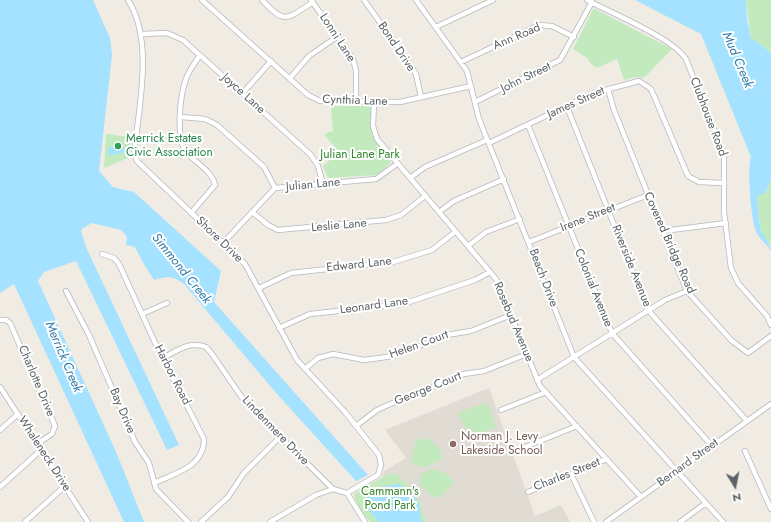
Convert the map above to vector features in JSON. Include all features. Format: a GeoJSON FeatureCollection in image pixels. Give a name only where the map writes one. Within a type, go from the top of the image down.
{"type":"FeatureCollection","features":[{"type":"Feature","properties":{"kind":"street","name":"Shore Drive"},"geometry":{"type":"LineString","coordinates":[[128,0],[135,13],[142,34],[144,56],[135,157],[141,167],[245,264],[294,355],[356,426],[379,456],[381,465],[380,471],[375,478],[347,493]]}},
{"type":"Feature","properties":{"kind":"street","name":"Cynthia Lane"},"geometry":{"type":"LineString","coordinates":[[202,0],[308,95],[316,99],[326,101],[395,102],[471,86]]}},
{"type":"Feature","properties":{"kind":"street"},"geometry":{"type":"LineString","coordinates":[[262,0],[278,16],[286,17],[292,16],[312,1]]}},
{"type":"Feature","properties":{"kind":"street","name":"Bond Drive"},"geometry":{"type":"LineString","coordinates":[[364,0],[416,74],[422,97]]}},
{"type":"Feature","properties":{"kind":"street","name":"Beach Drive"},"geometry":{"type":"LineString","coordinates":[[416,0],[467,71],[488,142],[574,357],[722,522]]}},
{"type":"Feature","properties":{"kind":"street"},"geometry":{"type":"LineString","coordinates":[[436,27],[482,2],[493,0]]}},
{"type":"Feature","properties":{"kind":"street","name":"Lonni Lane"},"geometry":{"type":"LineString","coordinates":[[312,1],[351,55],[355,65],[356,102]]}},
{"type":"Feature","properties":{"kind":"street","name":"John Street"},"geometry":{"type":"LineString","coordinates":[[475,102],[556,63],[565,54],[590,1]]}},
{"type":"Feature","properties":{"kind":"street","name":"Clubhouse Road"},"geometry":{"type":"LineString","coordinates":[[590,1],[668,42],[681,52],[688,63],[723,152],[725,163],[724,183],[726,223],[730,262],[735,278],[767,316],[771,325]]}},
{"type":"Feature","properties":{"kind":"street","name":"Ann Road"},"geometry":{"type":"LineString","coordinates":[[461,62],[539,25],[552,26],[574,37]]}},
{"type":"Feature","properties":{"kind":"street","name":"Joyce Lane"},"geometry":{"type":"LineString","coordinates":[[142,34],[162,33],[174,35],[183,40],[311,155],[318,166],[323,184]]}},
{"type":"Feature","properties":{"kind":"street"},"geometry":{"type":"LineString","coordinates":[[290,78],[309,56],[338,36]]}},
{"type":"Feature","properties":{"kind":"street"},"geometry":{"type":"LineString","coordinates":[[191,213],[194,208],[214,189],[215,182],[188,154],[182,145],[179,135],[186,79],[200,55]]}},
{"type":"Feature","properties":{"kind":"street"},"geometry":{"type":"LineString","coordinates":[[243,93],[271,62]]}},
{"type":"Feature","properties":{"kind":"street","name":"James Street"},"geometry":{"type":"LineString","coordinates":[[410,178],[425,167],[528,125],[594,93],[635,81],[647,84],[653,92],[688,176],[699,182],[724,183]]}},
{"type":"Feature","properties":{"kind":"street","name":"Covered Bridge Road"},"geometry":{"type":"LineString","coordinates":[[608,89],[614,110],[687,291],[731,340],[748,353],[771,336]]}},
{"type":"Feature","properties":{"kind":"street","name":"Rosebud Avenue"},"geometry":{"type":"LineString","coordinates":[[374,102],[375,135],[397,164],[490,272],[499,285],[537,380],[546,392],[641,497]]}},
{"type":"Feature","properties":{"kind":"street","name":"Riverside Avenue"},"geometry":{"type":"LineString","coordinates":[[566,107],[648,310],[747,421]]}},
{"type":"Feature","properties":{"kind":"street"},"geometry":{"type":"LineString","coordinates":[[181,117],[205,119],[217,125],[264,167],[275,188]]}},
{"type":"Feature","properties":{"kind":"street","name":"Colonial Avenue"},"geometry":{"type":"LineString","coordinates":[[528,125],[612,333],[712,446]]}},
{"type":"Feature","properties":{"kind":"street","name":"Julian Lane"},"geometry":{"type":"LineString","coordinates":[[223,243],[275,188],[376,179],[397,164]]}},
{"type":"Feature","properties":{"kind":"street"},"geometry":{"type":"LineString","coordinates":[[439,212],[454,200],[504,179]]}},
{"type":"Feature","properties":{"kind":"street","name":"Irene Street"},"geometry":{"type":"LineString","coordinates":[[529,242],[648,195]]}},
{"type":"Feature","properties":{"kind":"street","name":"Leslie Lane"},"geometry":{"type":"LineString","coordinates":[[252,212],[268,226],[278,230],[376,222],[401,215],[425,196]]}},
{"type":"Feature","properties":{"kind":"street"},"geometry":{"type":"LineString","coordinates":[[468,246],[486,232],[520,219]]}},
{"type":"Feature","properties":{"kind":"street"},"geometry":{"type":"LineString","coordinates":[[663,231],[726,223]]}},
{"type":"Feature","properties":{"kind":"street","name":"Edward Lane"},"geometry":{"type":"LineString","coordinates":[[259,288],[291,273],[393,262],[432,250],[455,232]]}},
{"type":"Feature","properties":{"kind":"street","name":"Harbor Road"},"geometry":{"type":"LineString","coordinates":[[102,254],[117,260],[163,358],[201,431],[204,444],[201,456],[195,463],[154,483]]}},
{"type":"Feature","properties":{"kind":"street","name":"Leonard Lane"},"geometry":{"type":"LineString","coordinates":[[280,328],[310,314],[403,304],[475,280],[490,272]]}},
{"type":"Feature","properties":{"kind":"street","name":"Bay Drive"},"geometry":{"type":"LineString","coordinates":[[66,291],[89,335],[132,436],[149,463],[154,483],[160,495],[188,522]]}},
{"type":"Feature","properties":{"kind":"street"},"geometry":{"type":"LineString","coordinates":[[537,380],[648,310],[670,297],[687,291]]}},
{"type":"Feature","properties":{"kind":"street"},"geometry":{"type":"LineString","coordinates":[[142,314],[166,303]]}},
{"type":"Feature","properties":{"kind":"street","name":"Helen Court"},"geometry":{"type":"LineString","coordinates":[[305,369],[318,358],[333,354],[364,360],[394,356],[447,335],[471,331],[511,315]]}},
{"type":"Feature","properties":{"kind":"street","name":"Charlotte Drive"},"geometry":{"type":"LineString","coordinates":[[0,320],[6,320],[10,323],[55,426],[52,434],[38,444]]}},
{"type":"Feature","properties":{"kind":"street","name":"Lindenmere Drive"},"geometry":{"type":"LineString","coordinates":[[163,358],[190,344],[198,344],[206,347],[245,402],[333,489],[347,493]]}},
{"type":"Feature","properties":{"kind":"street","name":"George Court"},"geometry":{"type":"LineString","coordinates":[[356,426],[377,410],[388,405],[464,374],[484,372],[527,354]]}},
{"type":"Feature","properties":{"kind":"street","name":"Whaleneck Drive"},"geometry":{"type":"LineString","coordinates":[[0,387],[88,522]]}},
{"type":"Feature","properties":{"kind":"street"},"geometry":{"type":"LineString","coordinates":[[502,410],[546,392]]}},
{"type":"Feature","properties":{"kind":"street","name":"Bernard Street"},"geometry":{"type":"LineString","coordinates":[[606,522],[771,404]]}},
{"type":"Feature","properties":{"kind":"street"},"geometry":{"type":"LineString","coordinates":[[0,430],[18,414]]}},
{"type":"Feature","properties":{"kind":"street"},"geometry":{"type":"LineString","coordinates":[[515,451],[577,426]]}},
{"type":"Feature","properties":{"kind":"street"},"geometry":{"type":"LineString","coordinates":[[201,522],[228,497],[244,474],[280,437]]}},
{"type":"Feature","properties":{"kind":"street"},"geometry":{"type":"LineString","coordinates":[[0,487],[41,450]]}},
{"type":"Feature","properties":{"kind":"street"},"geometry":{"type":"LineString","coordinates":[[745,451],[771,509]]}},
{"type":"Feature","properties":{"kind":"street","name":"Charles Street"},"geometry":{"type":"LineString","coordinates":[[528,492],[607,459]]}},
{"type":"Feature","properties":{"kind":"street"},"geometry":{"type":"LineString","coordinates":[[572,474],[594,522]]}},
{"type":"Feature","properties":{"kind":"street"},"geometry":{"type":"LineString","coordinates":[[25,522],[65,486]]}},
{"type":"Feature","properties":{"kind":"street"},"geometry":{"type":"LineString","coordinates":[[270,522],[316,495],[333,489]]}},
{"type":"Feature","properties":{"kind":"street"},"geometry":{"type":"LineString","coordinates":[[347,493],[365,522]]}},
{"type":"Feature","properties":{"kind":"street"},"geometry":{"type":"LineString","coordinates":[[680,522],[706,503]]}},
{"type":"Feature","properties":{"kind":"shaded area","name":"Norman J. Levy Lakeside School"},"geometry":{"type":"Polygon","coordinates":[[[489,388],[535,516],[561,505],[570,522],[427,522],[421,505],[409,485],[395,473],[382,477],[384,471],[406,458],[385,430],[489,388]]]}},
{"type":"Feature","properties":{"kind":"green space"},"geometry":{"type":"Polygon","coordinates":[[[746,0],[771,0],[771,55],[769,51],[751,38],[746,0]]]}},
{"type":"Feature","properties":{"kind":"green space"},"geometry":{"type":"Polygon","coordinates":[[[593,9],[672,49],[644,78],[635,77],[624,80],[617,59],[597,68],[593,66],[587,58],[573,49],[593,9]]]}},
{"type":"Feature","properties":{"kind":"green space","name":"Julian Lane Park"},"geometry":{"type":"Polygon","coordinates":[[[331,106],[371,106],[372,134],[391,163],[377,175],[328,178],[323,166],[339,152],[324,134],[333,131],[331,106]]]}},
{"type":"Feature","properties":{"kind":"green space","name":"Merrick Estates Civic Association"},"geometry":{"type":"Polygon","coordinates":[[[106,134],[131,137],[130,157],[104,168],[106,134]]]}},
{"type":"Feature","properties":{"kind":"green space"},"geometry":{"type":"Polygon","coordinates":[[[771,179],[771,245],[763,236],[760,226],[757,197],[760,194],[765,194],[771,179]]]}},
{"type":"Feature","properties":{"kind":"green space"},"geometry":{"type":"Polygon","coordinates":[[[484,404],[489,406],[496,428],[476,433],[467,430],[458,412],[484,404]]]}},
{"type":"Feature","properties":{"kind":"green space"},"geometry":{"type":"Polygon","coordinates":[[[429,438],[440,449],[442,459],[424,468],[414,464],[411,458],[416,440],[429,438]]]}},
{"type":"Feature","properties":{"kind":"green space"},"geometry":{"type":"Polygon","coordinates":[[[432,469],[446,473],[454,482],[441,497],[433,497],[419,484],[421,474],[432,469]]]}},
{"type":"Feature","properties":{"kind":"green space","name":"Cammann's Pond Park"},"geometry":{"type":"Polygon","coordinates":[[[395,473],[409,485],[421,505],[427,522],[370,522],[360,508],[354,494],[379,479],[395,473]]]}},
{"type":"Feature","properties":{"kind":"water"},"geometry":{"type":"Polygon","coordinates":[[[0,0],[93,0],[110,38],[112,55],[99,171],[113,187],[134,192],[221,271],[214,302],[368,475],[356,481],[277,394],[184,284],[176,279],[170,278],[154,280],[135,247],[126,245],[127,237],[121,230],[92,223],[83,228],[81,231],[86,247],[179,445],[167,450],[76,261],[44,272],[38,281],[117,454],[144,522],[124,522],[14,284],[0,293],[0,0]]]}},
{"type":"Feature","properties":{"kind":"water","name":"Mud Creek"},"geometry":{"type":"Polygon","coordinates":[[[635,0],[746,0],[747,18],[751,38],[769,51],[771,55],[771,179],[765,194],[760,194],[757,198],[759,223],[762,233],[771,247],[771,251],[759,237],[754,225],[751,206],[749,172],[751,157],[701,34],[635,0]]]}},
{"type":"Feature","properties":{"kind":"water"},"geometry":{"type":"Polygon","coordinates":[[[108,147],[125,149],[125,152],[109,156],[108,147]]]}},
{"type":"Feature","properties":{"kind":"water","name":"Cammann's Pond Park"},"geometry":{"type":"Polygon","coordinates":[[[398,484],[407,489],[419,504],[423,522],[378,522],[367,507],[367,493],[376,488],[398,484]]]}},
{"type":"Feature","properties":{"kind":"place","name":"Merrick Estates Civic Association"},"geometry":{"type":"Point","coordinates":[118,146]}},
{"type":"Feature","properties":{"kind":"place","name":"Norman J. Levy Lakeside School"},"geometry":{"type":"Point","coordinates":[453,444]}},
{"type":"Feature","properties":{"kind":"water label","name":"Simmond Creek"},"geometry":{"type":"Point","coordinates":[181,269]}},
{"type":"Feature","properties":{"kind":"water label","name":"Merrick Creek"},"geometry":{"type":"Point","coordinates":[63,357]}}]}
